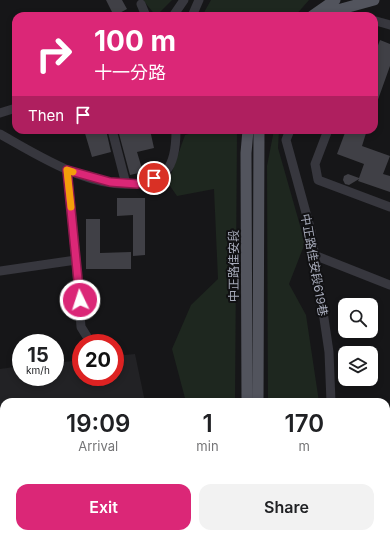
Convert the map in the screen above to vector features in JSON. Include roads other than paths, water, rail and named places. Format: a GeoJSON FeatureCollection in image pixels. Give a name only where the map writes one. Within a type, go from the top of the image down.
{"type":"FeatureCollection","features":[{"type":"Feature","properties":{"kind":"main road"},"geometry":{"type":"LineString","coordinates":[[334,9],[374,0]]}},
{"type":"Feature","properties":{"kind":"main road","name":"中正路佳安段"},"geometry":{"type":"LineString","coordinates":[[247,398],[246,153],[248,134]]}},
{"type":"Feature","properties":{"kind":"main road","name":"中正路佳安段"},"geometry":{"type":"LineString","coordinates":[[258,398],[259,134]]}},
{"type":"Feature","properties":{"kind":"street"},"geometry":{"type":"LineString","coordinates":[[176,12],[184,0]]}},
{"type":"Feature","properties":{"kind":"street"},"geometry":{"type":"LineString","coordinates":[[194,12],[199,0]]}},
{"type":"Feature","properties":{"kind":"street"},"geometry":{"type":"LineString","coordinates":[[141,4],[144,12]]}},
{"type":"Feature","properties":{"kind":"street"},"geometry":{"type":"LineString","coordinates":[[378,22],[390,25]]}},
{"type":"Feature","properties":{"kind":"street"},"geometry":{"type":"LineString","coordinates":[[0,113],[12,109]]}},
{"type":"Feature","properties":{"kind":"street"},"geometry":{"type":"LineString","coordinates":[[0,134],[67,170],[110,182],[137,184],[154,178],[166,171],[175,152],[176,134]]}},
{"type":"Feature","properties":{"kind":"street"},"geometry":{"type":"LineString","coordinates":[[113,134],[126,184]]}},
{"type":"Feature","properties":{"kind":"street","name":"中正路佳安段619巷"},"geometry":{"type":"LineString","coordinates":[[288,134],[286,140],[311,231],[329,352],[331,398]]}},
{"type":"Feature","properties":{"kind":"street"},"geometry":{"type":"LineString","coordinates":[[326,134],[315,164],[318,180],[390,207]]}},
{"type":"Feature","properties":{"kind":"street"},"geometry":{"type":"LineString","coordinates":[[67,170],[81,327],[85,334]]}},
{"type":"Feature","properties":{"kind":"street"},"geometry":{"type":"LineString","coordinates":[[314,255],[390,285]]}},
{"type":"Feature","properties":{"kind":"street"},"geometry":{"type":"LineString","coordinates":[[0,271],[76,260]]}}]}
